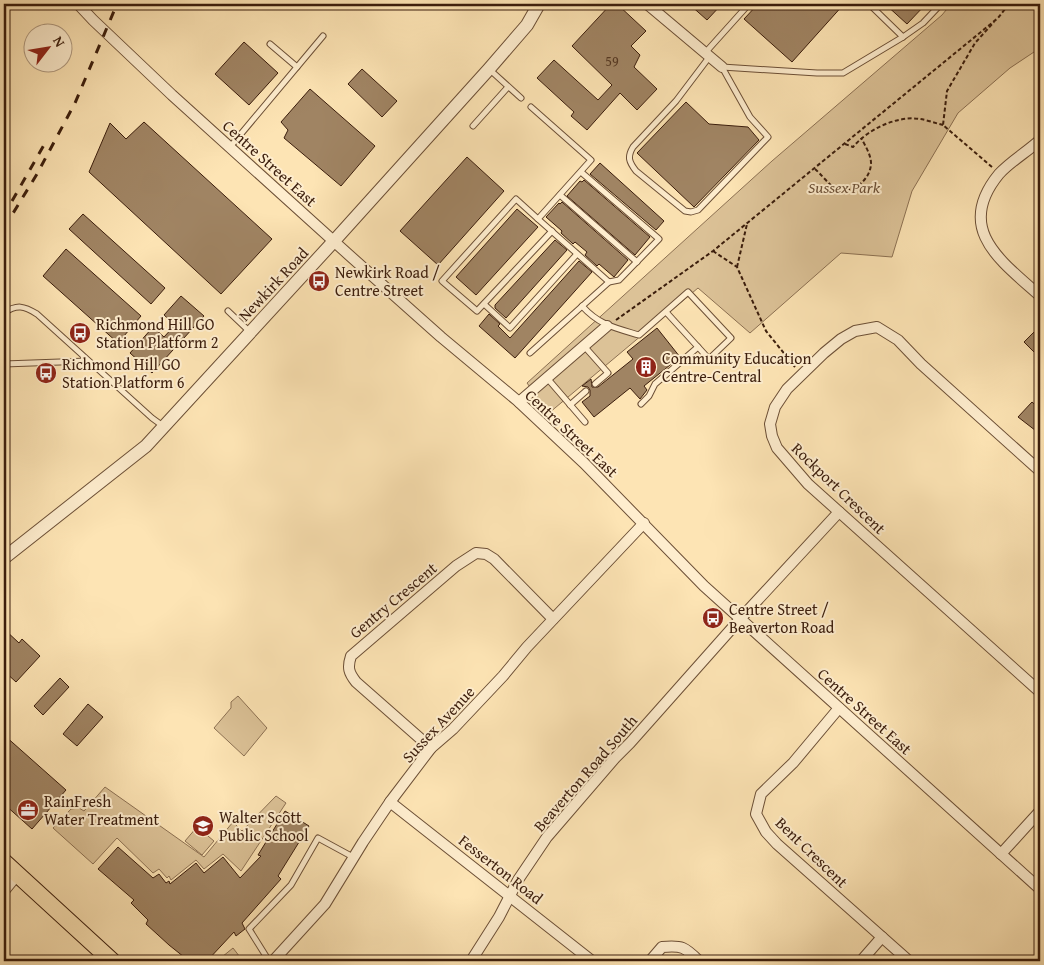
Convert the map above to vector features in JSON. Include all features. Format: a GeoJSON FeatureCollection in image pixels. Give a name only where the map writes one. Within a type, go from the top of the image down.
{"type":"FeatureCollection","features":[{"type":"Feature","properties":{"kind":"main road"},"geometry":{"type":"LineString","coordinates":[[4,862],[112,961]]}},
{"type":"Feature","properties":{"kind":"street","name":"Centre Street East"},"geometry":{"type":"LineString","coordinates":[[78,4],[111,37],[334,242],[441,337],[519,402],[584,463],[704,586],[1040,889]]}},
{"type":"Feature","properties":{"kind":"street","name":"Newkirk Road"},"geometry":{"type":"LineString","coordinates":[[4,558],[146,446],[334,242],[489,69],[527,25],[539,4]]}},
{"type":"Feature","properties":{"kind":"street"},"geometry":{"type":"LineString","coordinates":[[647,4],[722,67]]}},
{"type":"Feature","properties":{"kind":"street"},"geometry":{"type":"LineString","coordinates":[[1040,140],[1014,160],[1000,174],[985,193],[980,207],[983,231],[998,258],[1040,296]]}},
{"type":"Feature","properties":{"kind":"street"},"geometry":{"type":"LineString","coordinates":[[519,402],[607,326]]}},
{"type":"Feature","properties":{"kind":"street","name":"Rockport Crescent"},"geometry":{"type":"LineString","coordinates":[[1040,471],[921,364],[898,340],[878,327],[855,331],[824,353],[787,389],[775,406],[770,424],[777,448],[808,484],[1040,692]]}},
{"type":"Feature","properties":{"kind":"street","name":"Beaverton Road South"},"geometry":{"type":"LineString","coordinates":[[471,961],[518,880],[547,837],[741,618],[840,512]]}},
{"type":"Feature","properties":{"kind":"street","name":"Sussex Avenue"},"geometry":{"type":"LineString","coordinates":[[271,961],[325,904],[353,857],[390,802],[431,748],[466,716],[553,619],[644,523]]}},
{"type":"Feature","properties":{"kind":"street","name":"Gentry Crescent"},"geometry":{"type":"LineString","coordinates":[[431,748],[349,674],[348,665],[351,656],[456,566],[476,553],[486,554],[494,559],[553,619]]}},
{"type":"Feature","properties":{"kind":"street","name":"Bent Crescent"},"geometry":{"type":"LineString","coordinates":[[839,708],[793,763],[761,794],[756,814],[766,832],[777,844],[909,961]]}},
{"type":"Feature","properties":{"kind":"street","name":"Fesserton Road"},"geometry":{"type":"LineString","coordinates":[[390,802],[592,961]]}},
{"type":"Feature","properties":{"kind":"street"},"geometry":{"type":"LineString","coordinates":[[1001,854],[1040,811]]}},
{"type":"Feature","properties":{"kind":"street"},"geometry":{"type":"LineString","coordinates":[[4,892],[17,875]]}},
{"type":"Feature","properties":{"kind":"street"},"geometry":{"type":"LineString","coordinates":[[862,961],[882,937]]}},
{"type":"Feature","properties":{"kind":"street"},"geometry":{"type":"LineString","coordinates":[[650,961],[662,947],[674,946],[688,949],[699,961]]}},
{"type":"Feature","properties":{"kind":"lane"},"geometry":{"type":"LineString","coordinates":[[722,67],[750,117],[768,137],[698,210],[685,211],[636,171],[630,163],[628,155],[632,147],[676,101],[707,55],[749,4]]}},
{"type":"Feature","properties":{"kind":"lane"},"geometry":{"type":"LineString","coordinates":[[869,4],[903,37]]}},
{"type":"Feature","properties":{"kind":"lane"},"geometry":{"type":"LineString","coordinates":[[722,67],[843,73],[923,23],[941,4]]}},
{"type":"Feature","properties":{"kind":"lane"},"geometry":{"type":"LineString","coordinates":[[230,147],[323,36]]}},
{"type":"Feature","properties":{"kind":"lane"},"geometry":{"type":"LineString","coordinates":[[270,44],[297,67]]}},
{"type":"Feature","properties":{"kind":"lane"},"geometry":{"type":"LineString","coordinates":[[489,69],[521,98]]}},
{"type":"Feature","properties":{"kind":"lane"},"geometry":{"type":"LineString","coordinates":[[473,126],[508,87]]}},
{"type":"Feature","properties":{"kind":"lane"},"geometry":{"type":"LineString","coordinates":[[531,107],[591,160],[538,219]]}},
{"type":"Feature","properties":{"kind":"lane"},"geometry":{"type":"LineString","coordinates":[[530,353],[608,282],[619,280],[659,238],[581,172]]}},
{"type":"Feature","properties":{"kind":"lane"},"geometry":{"type":"LineString","coordinates":[[560,195],[637,262]]}},
{"type":"Feature","properties":{"kind":"lane"},"geometry":{"type":"LineString","coordinates":[[552,231],[477,312],[442,281],[516,199],[552,231],[608,282]]}},
{"type":"Feature","properties":{"kind":"lane"},"geometry":{"type":"LineString","coordinates":[[484,304],[510,328],[577,254]]}},
{"type":"Feature","properties":{"kind":"lane"},"geometry":{"type":"LineString","coordinates":[[582,306],[590,316],[607,326],[639,335],[688,292],[731,338],[709,359],[666,312]]}},
{"type":"Feature","properties":{"kind":"lane"},"geometry":{"type":"LineString","coordinates":[[4,313],[16,307],[26,307],[37,314],[152,418],[164,426]]}},
{"type":"Feature","properties":{"kind":"lane"},"geometry":{"type":"LineString","coordinates":[[228,311],[251,332]]}},
{"type":"Feature","properties":{"kind":"lane"},"geometry":{"type":"LineString","coordinates":[[584,346],[608,373],[595,384]]}},
{"type":"Feature","properties":{"kind":"lane"},"geometry":{"type":"LineString","coordinates":[[641,404],[649,396],[654,384],[698,347]]}},
{"type":"Feature","properties":{"kind":"lane"},"geometry":{"type":"LineString","coordinates":[[4,364],[88,361]]}},
{"type":"Feature","properties":{"kind":"lane"},"geometry":{"type":"LineString","coordinates":[[547,378],[585,422]]}},
{"type":"Feature","properties":{"kind":"lane"},"geometry":{"type":"LineString","coordinates":[[570,404],[586,391]]}},
{"type":"Feature","properties":{"kind":"lane"},"geometry":{"type":"LineString","coordinates":[[271,961],[249,928],[291,885],[318,838],[353,857]]}},
{"type":"Feature","properties":{"kind":"path"},"geometry":{"type":"LineString","coordinates":[[943,125],[947,91],[975,43],[1009,4]]}},
{"type":"Feature","properties":{"kind":"path"},"geometry":{"type":"LineString","coordinates":[[607,326],[713,251],[998,18]]}},
{"type":"Feature","properties":{"kind":"path"},"geometry":{"type":"LineString","coordinates":[[845,144],[853,147],[861,138],[890,122],[918,118],[943,125],[1000,174]]}},
{"type":"Feature","properties":{"kind":"path"},"geometry":{"type":"LineString","coordinates":[[815,169],[835,188],[847,190],[862,184],[871,168],[871,161],[861,138]]}},
{"type":"Feature","properties":{"kind":"path"},"geometry":{"type":"LineString","coordinates":[[737,267],[747,223]]}},
{"type":"Feature","properties":{"kind":"path"},"geometry":{"type":"LineString","coordinates":[[713,251],[737,267],[766,331],[802,376]]}},
{"type":"Feature","properties":{"kind":"green space","name":"Sussex Park"},"geometry":{"type":"Polygon","coordinates":[[[951,4],[1040,4],[1040,48],[1010,68],[958,113],[912,191],[892,257],[841,253],[750,333],[698,288],[549,413],[527,383],[772,161],[942,15],[951,4]]]}},
{"type":"Feature","properties":{"kind":"green space"},"geometry":{"type":"Polygon","coordinates":[[[238,696],[267,728],[244,756],[214,728],[231,708],[231,702],[238,696]]]}},
{"type":"Feature","properties":{"kind":"green space"},"geometry":{"type":"Polygon","coordinates":[[[105,787],[204,857],[233,822],[242,831],[276,796],[286,803],[241,871],[223,854],[204,869],[196,860],[171,880],[169,876],[167,878],[159,869],[153,873],[117,838],[93,864],[53,828],[71,809],[79,808],[84,811],[105,787]]]}},
{"type":"Feature","properties":{"kind":"green space"},"geometry":{"type":"Polygon","coordinates":[[[197,827],[214,841],[202,855],[185,841],[197,827]]]}},
{"type":"Feature","properties":{"kind":"green space"},"geometry":{"type":"Polygon","coordinates":[[[233,948],[243,961],[217,961],[233,948]]]}},
{"type":"Feature","properties":{"kind":"building"},"geometry":{"type":"Polygon","coordinates":[[[611,4],[617,4],[646,31],[631,46],[640,55],[634,67],[657,89],[637,110],[620,93],[587,130],[571,116],[574,112],[537,78],[554,60],[598,100],[612,85],[572,46],[611,4]]]}},
{"type":"Feature","properties":{"kind":"building"},"geometry":{"type":"Polygon","coordinates":[[[689,4],[722,4],[707,20],[689,4]]]}},
{"type":"Feature","properties":{"kind":"building"},"geometry":{"type":"Polygon","coordinates":[[[758,4],[844,4],[792,62],[744,19],[758,4]]]}},
{"type":"Feature","properties":{"kind":"building"},"geometry":{"type":"Polygon","coordinates":[[[885,4],[926,4],[907,24],[885,4]]]}},
{"type":"Feature","properties":{"kind":"building"},"geometry":{"type":"Polygon","coordinates":[[[244,42],[278,73],[249,105],[215,74],[244,42]]]}},
{"type":"Feature","properties":{"kind":"building"},"geometry":{"type":"Polygon","coordinates":[[[362,69],[397,101],[382,117],[348,84],[362,69]]]}},
{"type":"Feature","properties":{"kind":"building"},"geometry":{"type":"Polygon","coordinates":[[[310,89],[375,146],[341,186],[284,138],[288,130],[281,122],[310,89]]]}},
{"type":"Feature","properties":{"kind":"building"},"geometry":{"type":"Polygon","coordinates":[[[686,102],[709,124],[748,127],[759,140],[694,207],[637,153],[686,102]]]}},
{"type":"Feature","properties":{"kind":"building"},"geometry":{"type":"Polygon","coordinates":[[[144,122],[272,239],[221,294],[89,172],[110,123],[126,139],[144,122]]]}},
{"type":"Feature","properties":{"kind":"building"},"geometry":{"type":"Polygon","coordinates":[[[467,157],[504,191],[438,265],[400,231],[467,157]]]}},
{"type":"Feature","properties":{"kind":"building"},"geometry":{"type":"Polygon","coordinates":[[[600,163],[664,221],[656,230],[590,174],[600,163]]]}},
{"type":"Feature","properties":{"kind":"building"},"geometry":{"type":"Polygon","coordinates":[[[584,180],[650,237],[635,255],[567,196],[580,181],[584,180]]]}},
{"type":"Feature","properties":{"kind":"building"},"geometry":{"type":"Polygon","coordinates":[[[562,202],[628,260],[614,277],[599,264],[597,266],[585,255],[587,252],[575,242],[573,244],[546,217],[562,202]]]}},
{"type":"Feature","properties":{"kind":"building"},"geometry":{"type":"Polygon","coordinates":[[[517,209],[538,227],[476,295],[456,277],[517,209]]]}},
{"type":"Feature","properties":{"kind":"building"},"geometry":{"type":"Polygon","coordinates":[[[83,214],[165,288],[151,304],[69,229],[83,214]]]}},
{"type":"Feature","properties":{"kind":"building"},"geometry":{"type":"Polygon","coordinates":[[[555,240],[567,250],[506,318],[495,308],[495,305],[555,240]]]}},
{"type":"Feature","properties":{"kind":"building"},"geometry":{"type":"Polygon","coordinates":[[[66,249],[141,316],[118,343],[43,276],[66,249]]]}},
{"type":"Feature","properties":{"kind":"building"},"geometry":{"type":"Polygon","coordinates":[[[579,261],[592,272],[515,358],[479,326],[489,314],[500,324],[498,326],[510,338],[579,261]]]}},
{"type":"Feature","properties":{"kind":"building"},"geometry":{"type":"Polygon","coordinates":[[[181,296],[204,316],[152,373],[130,353],[153,327],[164,337],[175,325],[164,315],[181,296]]]}},
{"type":"Feature","properties":{"kind":"building","name":"Community Education Centre-Central"},"geometry":{"type":"Polygon","coordinates":[[[657,328],[680,357],[644,386],[647,390],[640,399],[630,388],[594,417],[582,402],[590,396],[590,390],[588,387],[582,386],[591,379],[592,387],[598,387],[633,359],[627,352],[657,328]]]}},
{"type":"Feature","properties":{"kind":"building"},"geometry":{"type":"Polygon","coordinates":[[[1036,330],[1040,335],[1040,346],[1034,352],[1024,342],[1036,330]]]}},
{"type":"Feature","properties":{"kind":"building"},"geometry":{"type":"Polygon","coordinates":[[[1032,402],[1040,409],[1040,434],[1018,417],[1032,402]]]}},
{"type":"Feature","properties":{"kind":"building"},"geometry":{"type":"Polygon","coordinates":[[[4,629],[19,643],[22,639],[40,656],[16,682],[4,671],[8,663],[4,659],[4,629]]]}},
{"type":"Feature","properties":{"kind":"building"},"geometry":{"type":"Polygon","coordinates":[[[60,678],[69,687],[43,715],[34,706],[60,678]]]}},
{"type":"Feature","properties":{"kind":"building"},"geometry":{"type":"Polygon","coordinates":[[[88,704],[103,717],[77,746],[63,734],[88,704]]]}},
{"type":"Feature","properties":{"kind":"building"},"geometry":{"type":"Polygon","coordinates":[[[4,735],[66,790],[32,829],[4,804],[4,735]]]}},
{"type":"Feature","properties":{"kind":"building"},"geometry":{"type":"Polygon","coordinates":[[[285,811],[309,826],[278,876],[281,879],[242,923],[245,929],[236,936],[234,932],[207,961],[189,961],[169,945],[146,924],[148,920],[131,903],[134,900],[98,869],[118,847],[153,878],[159,874],[166,883],[169,881],[170,884],[196,863],[204,873],[223,857],[240,878],[261,856],[258,855],[285,811]]]}},
{"type":"Feature","properties":{"kind":"railway"},"geometry":{"type":"LineString","coordinates":[[4,228],[37,174],[75,103],[117,4]]}},
{"type":"Feature","properties":{"kind":"railway"},"geometry":{"type":"LineString","coordinates":[[12,201],[44,145]]}},
{"type":"Feature","properties":{"kind":"place","name":"Newkirk Road / Centre Street"},"geometry":{"type":"Point","coordinates":[319,281]}},
{"type":"Feature","properties":{"kind":"place","name":"Richmond Hill GO Station Platform 2"},"geometry":{"type":"Point","coordinates":[80,333]}},
{"type":"Feature","properties":{"kind":"place","name":"Community Education Centre-Central"},"geometry":{"type":"Point","coordinates":[646,367]}},
{"type":"Feature","properties":{"kind":"place","name":"Richmond Hill GO Station Platform 6"},"geometry":{"type":"Point","coordinates":[46,373]}},
{"type":"Feature","properties":{"kind":"place","name":"Centre Street / Beaverton Road"},"geometry":{"type":"Point","coordinates":[713,618]}},
{"type":"Feature","properties":{"kind":"place","name":"RainFresh Water Treatment"},"geometry":{"type":"Point","coordinates":[28,810]}},
{"type":"Feature","properties":{"kind":"place","name":"Walter Scott Public School"},"geometry":{"type":"Point","coordinates":[203,826]}}]}
